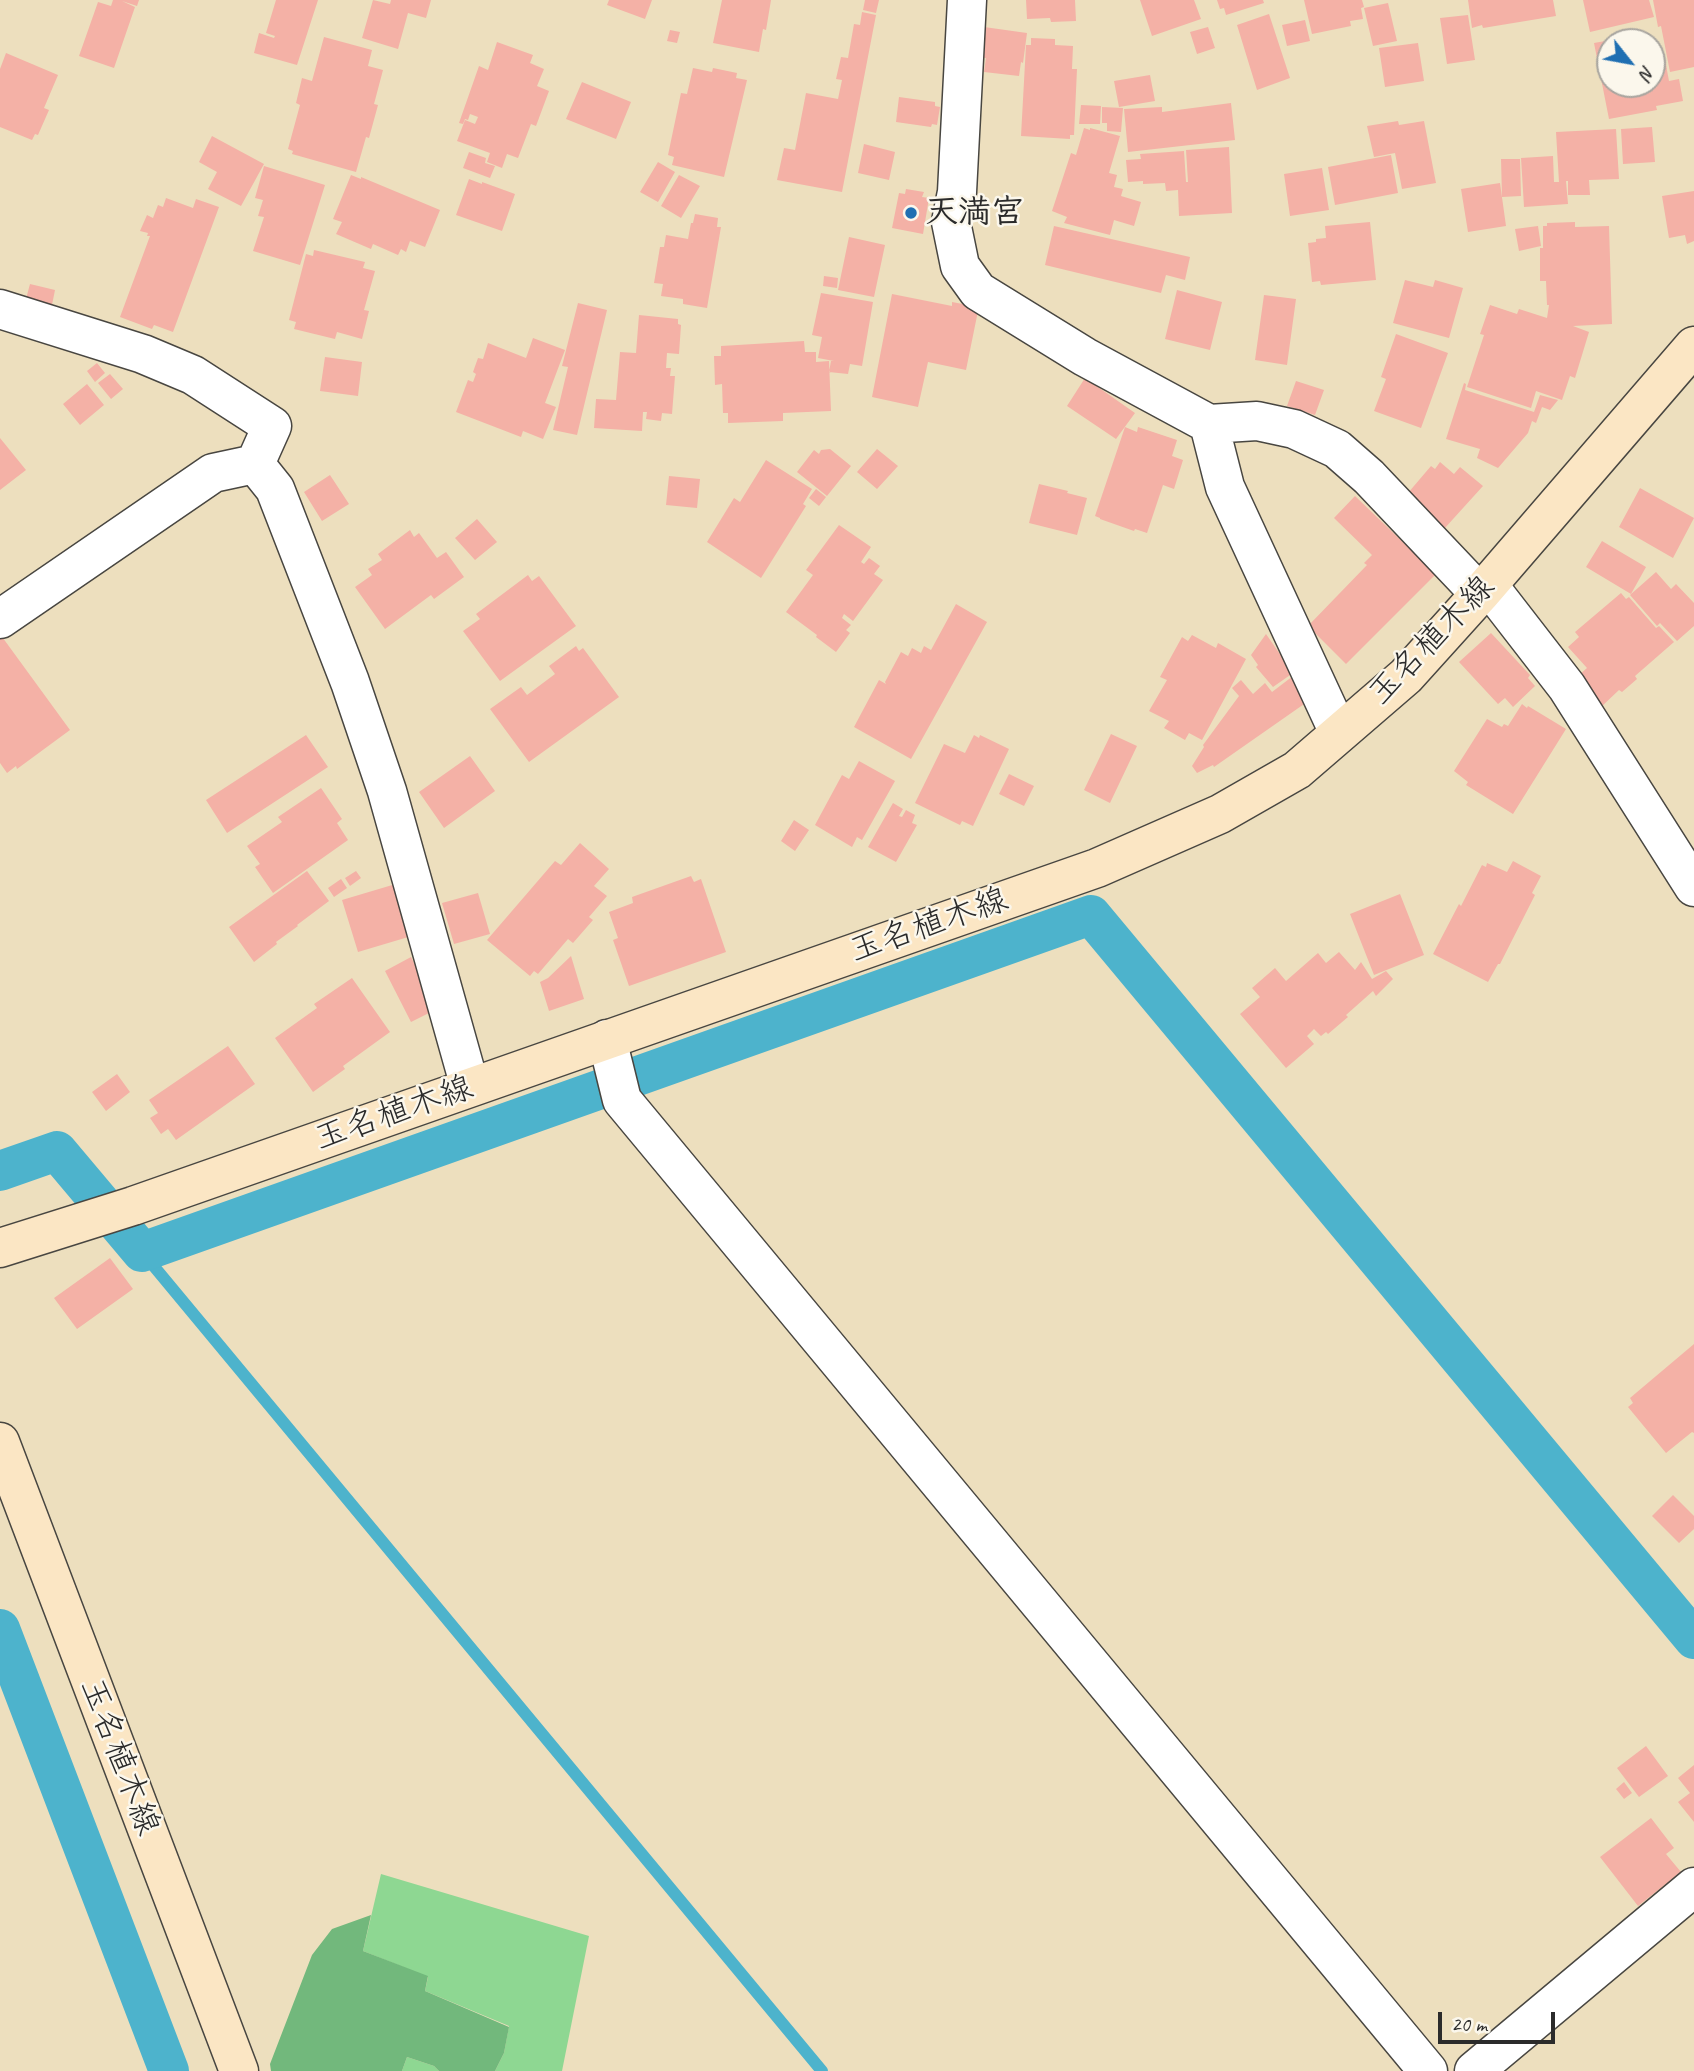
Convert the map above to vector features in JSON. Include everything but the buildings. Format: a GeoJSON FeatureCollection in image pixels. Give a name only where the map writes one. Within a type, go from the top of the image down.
{"type":"FeatureCollection","features":[{"type":"Feature","properties":{"kind":"main road","name":"玉名植木線"},"geometry":{"type":"LineString","coordinates":[[0,1248],[133,1206],[1097,867],[1220,814],[1297,770],[1406,676],[1694,346]]}},
{"type":"Feature","properties":{"kind":"main road","name":"玉名植木線"},"geometry":{"type":"LineString","coordinates":[[0,1442],[239,2071]]}},
{"type":"Feature","properties":{"kind":"street"},"geometry":{"type":"LineString","coordinates":[[967,0],[957,191],[951,222],[960,266],[978,291],[1085,357],[1209,424],[1257,421],[1294,429],[1337,449],[1370,477],[1484,589],[1567,687],[1694,887]]}},
{"type":"Feature","properties":{"kind":"street"},"geometry":{"type":"LineString","coordinates":[[0,309],[143,354],[193,375],[272,425],[255,464]]}},
{"type":"Feature","properties":{"kind":"street"},"geometry":{"type":"LineString","coordinates":[[1209,424],[1226,487],[1339,733]]}},
{"type":"Feature","properties":{"kind":"street"},"geometry":{"type":"LineString","coordinates":[[0,619],[213,473],[255,464]]}},
{"type":"Feature","properties":{"kind":"street"},"geometry":{"type":"LineString","coordinates":[[255,464],[275,489],[350,682],[387,791],[470,1087]]}},
{"type":"Feature","properties":{"kind":"street"},"geometry":{"type":"LineString","coordinates":[[607,1039],[622,1100],[1428,2071]]}},
{"type":"Feature","properties":{"kind":"street"},"geometry":{"type":"LineString","coordinates":[[1474,2071],[1694,1887]]}},
{"type":"Feature","properties":{"kind":"green space"},"geometry":{"type":"Polygon","coordinates":[[[381,1874],[589,1936],[562,2071],[495,2071],[504,2053],[509,2026],[425,1991],[428,1977],[363,1951],[381,1874]]]}},
{"type":"Feature","properties":{"kind":"green space"},"geometry":{"type":"Polygon","coordinates":[[[371,1915],[363,1951],[428,1976],[425,1991],[509,2027],[504,2053],[495,2071],[439,2071],[434,2066],[407,2057],[402,2071],[271,2071],[270,2064],[312,1955],[332,1929],[371,1915]]]}},
{"type":"Feature","properties":{"kind":"green space"},"geometry":{"type":"Polygon","coordinates":[[[407,2057],[434,2066],[439,2071],[402,2071],[407,2057]]]}},
{"type":"Feature","properties":{"kind":"waterway"},"geometry":{"type":"LineString","coordinates":[[0,1171],[57,1151],[142,1252],[1091,915],[1694,1639]]}},
{"type":"Feature","properties":{"kind":"waterway"},"geometry":{"type":"LineString","coordinates":[[142,1252],[822,2071]]}},
{"type":"Feature","properties":{"kind":"waterway"},"geometry":{"type":"LineString","coordinates":[[0,1629],[169,2071]]}},
{"type":"Feature","properties":{"kind":"place","name":"天満宮"},"geometry":{"type":"Point","coordinates":[911,213]}}]}
